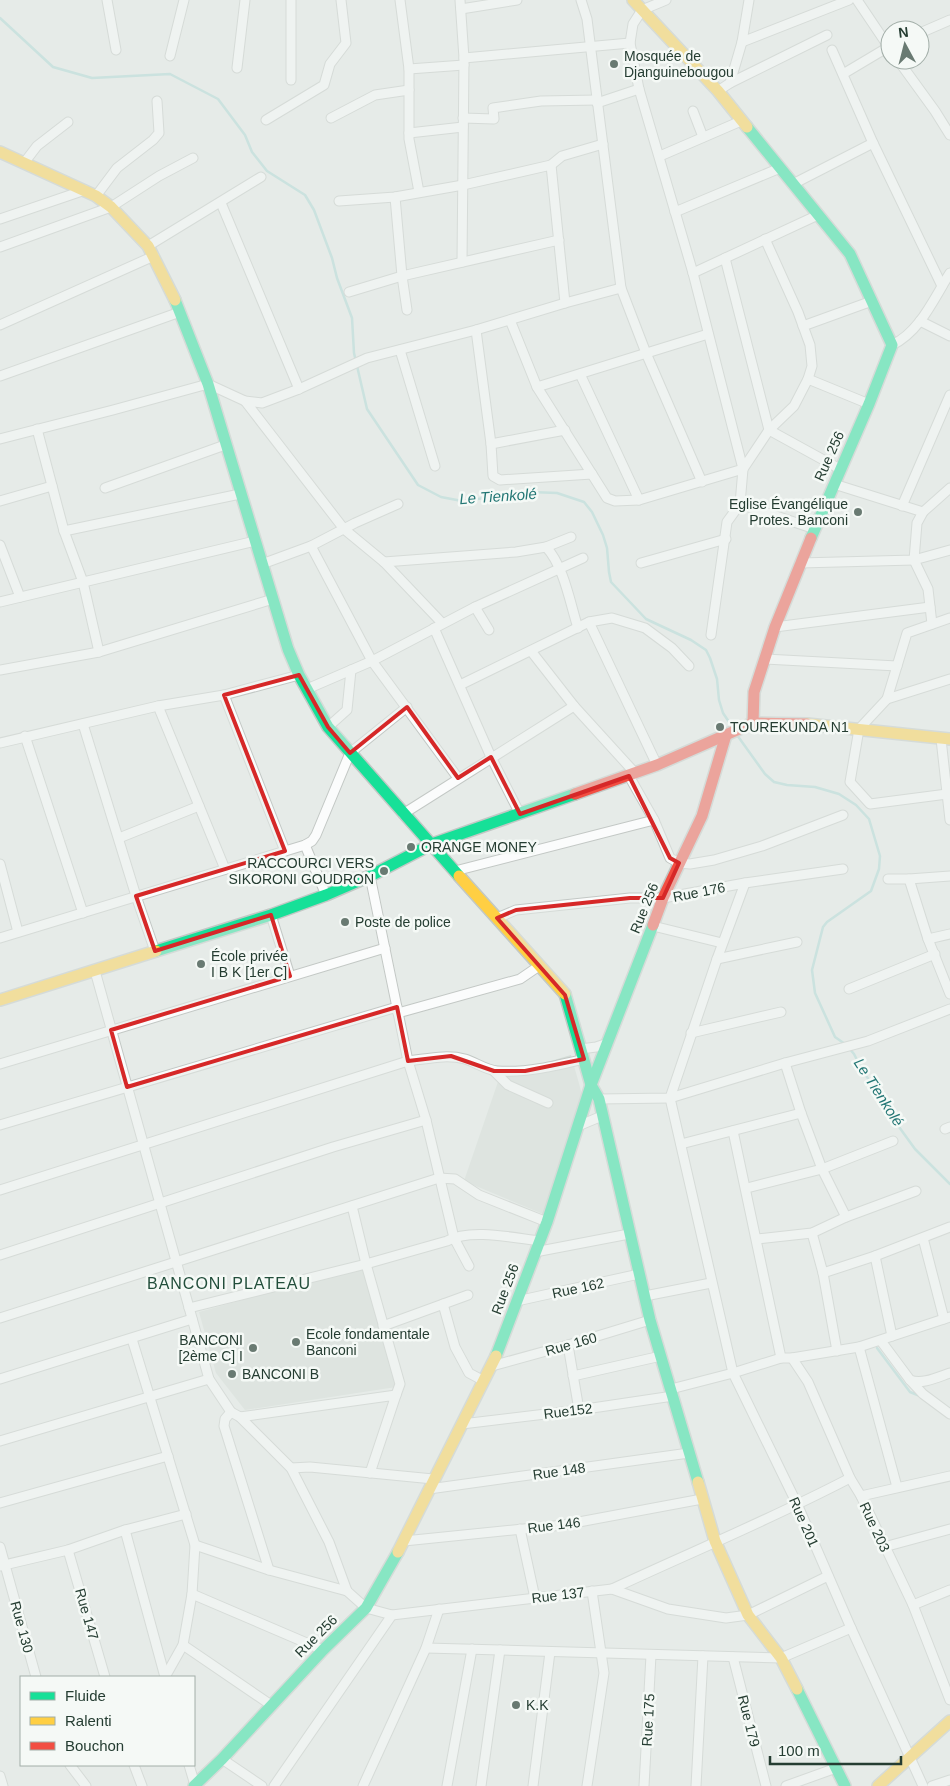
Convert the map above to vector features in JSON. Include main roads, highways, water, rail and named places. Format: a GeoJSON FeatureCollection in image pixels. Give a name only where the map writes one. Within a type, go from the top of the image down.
{"type":"FeatureCollection","features":[{"type":"Feature","properties":{"kind":"waterway","name":"Le Tienkolé"},"geometry":{"type":"LineString","coordinates":[[0,18],[53,67],[92,78],[170,74],[218,99],[245,135],[252,152],[267,171],[305,195],[314,210],[352,318],[354,353],[367,409],[418,485],[441,497],[462,501],[531,492],[557,493],[584,502],[592,512],[603,535],[607,548],[611,582],[646,619],[691,640],[706,650],[717,679],[719,700],[723,713],[733,728]]}},
{"type":"Feature","properties":{"kind":"waterway","name":"Le Tienkolé"},"geometry":{"type":"LineString","coordinates":[[737,735],[765,774],[774,782],[815,787],[839,794],[856,805],[869,819],[880,856],[879,869],[871,891],[827,922],[823,927],[812,970],[815,993],[835,1037],[845,1044]]}},
{"type":"Feature","properties":{"kind":"waterway","name":"Le Tienkolé"},"geometry":{"type":"LineString","coordinates":[[849,1048],[863,1072],[881,1095],[894,1120],[915,1149],[950,1184]]}},
{"type":"Feature","properties":{"kind":"waterway"},"geometry":{"type":"LineString","coordinates":[[877,1348],[910,1392],[920,1396]]}},
{"type":"Feature","properties":{"kind":"place","name":"Mosquée de Djanguinebougou"},"geometry":{"type":"Point","coordinates":[614,64]}},
{"type":"Feature","properties":{"kind":"place","name":"Eglise Évangélique Protes. Banconi"},"geometry":{"type":"Point","coordinates":[858,512]}},
{"type":"Feature","properties":{"kind":"place","name":"TOUREKUNDA N1"},"geometry":{"type":"Point","coordinates":[720,727]}},
{"type":"Feature","properties":{"kind":"place","name":"ORANGE MONEY"},"geometry":{"type":"Point","coordinates":[411,847]}},
{"type":"Feature","properties":{"kind":"place","name":"RACCOURCI VERS SIKORONI GOUDRON"},"geometry":{"type":"Point","coordinates":[384,871]}},
{"type":"Feature","properties":{"kind":"place","name":"Poste de police"},"geometry":{"type":"Point","coordinates":[345,922]}},
{"type":"Feature","properties":{"kind":"place","name":"École privée I B K [1er C]"},"geometry":{"type":"Point","coordinates":[201,964]}},
{"type":"Feature","properties":{"kind":"place","name":"Ecole fondamentale Banconi"},"geometry":{"type":"Point","coordinates":[296,1342]}},
{"type":"Feature","properties":{"kind":"place","name":"BANCONI [2ème C] I"},"geometry":{"type":"Point","coordinates":[253,1348]}},
{"type":"Feature","properties":{"kind":"place","name":"BANCONI B"},"geometry":{"type":"Point","coordinates":[232,1374]}},
{"type":"Feature","properties":{"kind":"place","name":"K.K"},"geometry":{"type":"Point","coordinates":[516,1705]}},
{"type":"Feature","properties":{"kind":"district","name":"BANCONI PLATEAU"},"geometry":{"type":"Point","coordinates":[229,1283]}}]}
